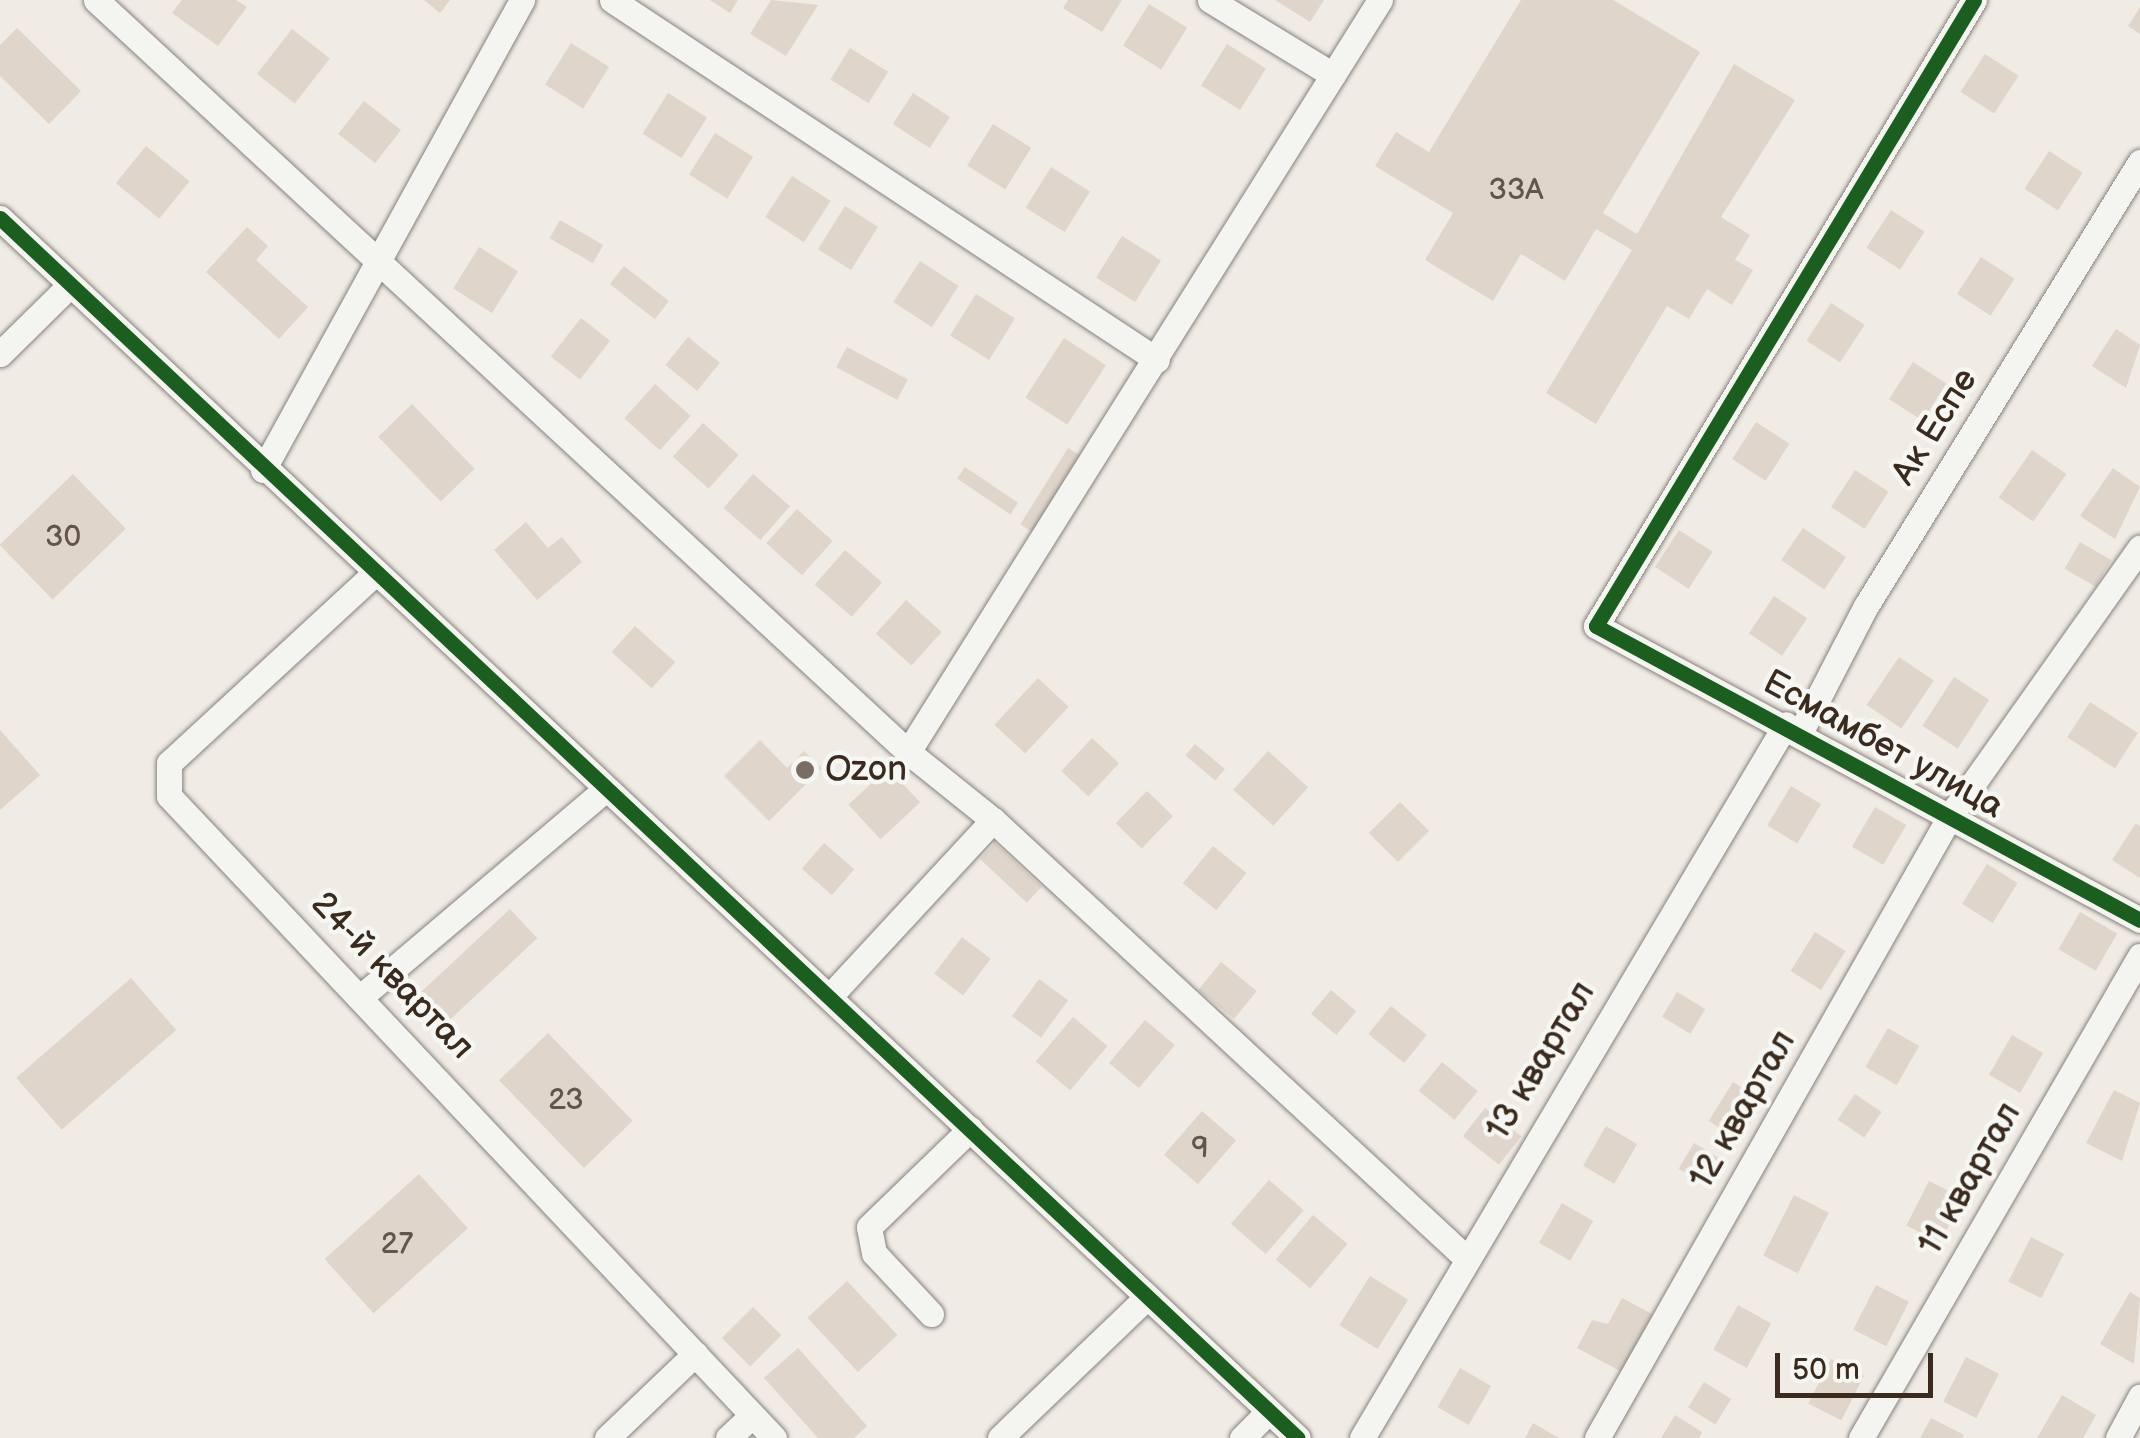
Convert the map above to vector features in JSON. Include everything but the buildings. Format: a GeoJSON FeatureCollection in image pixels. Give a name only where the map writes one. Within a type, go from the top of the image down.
{"type":"FeatureCollection","features":[{"type":"Feature","properties":{"kind":"street"},"geometry":{"type":"LineString","coordinates":[[96,0],[908,752],[993,820],[1464,1256]]}},
{"type":"Feature","properties":{"kind":"street"},"geometry":{"type":"LineString","coordinates":[[263,470],[380,266],[522,0]]}},
{"type":"Feature","properties":{"kind":"street"},"geometry":{"type":"LineString","coordinates":[[612,0],[1156,360]]}},
{"type":"Feature","properties":{"kind":"street"},"geometry":{"type":"LineString","coordinates":[[1210,0],[1333,75]]}},
{"type":"Feature","properties":{"kind":"street"},"geometry":{"type":"LineString","coordinates":[[908,752],[1380,0]]}},
{"type":"Feature","properties":{"kind":"street","name":"Есмамбет улица"},"geometry":{"type":"LineString","coordinates":[[1974,0],[1596,626],[2140,920]]}},
{"type":"Feature","properties":{"kind":"street","name":"Ак Еспе"},"geometry":{"type":"LineString","coordinates":[[1792,729],[2140,162]]}},
{"type":"Feature","properties":{"kind":"street"},"geometry":{"type":"LineString","coordinates":[[0,218],[263,470],[830,996],[1298,1438]]}},
{"type":"Feature","properties":{"kind":"street"},"geometry":{"type":"LineString","coordinates":[[0,354],[68,286]]}},
{"type":"Feature","properties":{"kind":"street"},"geometry":{"type":"LineString","coordinates":[[1950,816],[2140,548]]}},
{"type":"Feature","properties":{"kind":"street","name":"24-й квартал"},"geometry":{"type":"LineString","coordinates":[[374,574],[169,763],[164,782],[774,1438]]}},
{"type":"Feature","properties":{"kind":"street","name":"13 квартал"},"geometry":{"type":"LineString","coordinates":[[1362,1438],[1464,1256],[1792,729]]}},
{"type":"Feature","properties":{"kind":"street"},"geometry":{"type":"LineString","coordinates":[[364,994],[606,789]]}},
{"type":"Feature","properties":{"kind":"street","name":"12 квартал"},"geometry":{"type":"LineString","coordinates":[[1597,1438],[1950,816]]}},
{"type":"Feature","properties":{"kind":"street"},"geometry":{"type":"LineString","coordinates":[[830,996],[993,820]]}},
{"type":"Feature","properties":{"kind":"street","name":"11 квартал"},"geometry":{"type":"LineString","coordinates":[[1861,1438],[2140,956]]}},
{"type":"Feature","properties":{"kind":"street"},"geometry":{"type":"LineString","coordinates":[[931,1314],[874,1253],[869,1227],[970,1129]]}},
{"type":"Feature","properties":{"kind":"street"},"geometry":{"type":"LineString","coordinates":[[1000,1438],[1147,1297]]}},
{"type":"Feature","properties":{"kind":"street"},"geometry":{"type":"LineString","coordinates":[[607,1438],[694,1354]]}},
{"type":"Feature","properties":{"kind":"street"},"geometry":{"type":"LineString","coordinates":[[2118,1438],[2140,1397]]}},
{"type":"Feature","properties":{"kind":"street"},"geometry":{"type":"LineString","coordinates":[[1242,1438],[1269,1411]]}},
{"type":"Feature","properties":{"kind":"street"},"geometry":{"type":"LineString","coordinates":[[728,1438],[752,1416]]}},
{"type":"Feature","properties":{"kind":"cycle path"},"geometry":{"type":"LineString","coordinates":[[1974,0],[1596,626],[2140,920]]}},
{"type":"Feature","properties":{"kind":"cycle path"},"geometry":{"type":"LineString","coordinates":[[0,218],[1298,1438]]}},
{"type":"Feature","properties":{"kind":"place","name":"Ozon"},"geometry":{"type":"Point","coordinates":[805,770]}}]}
